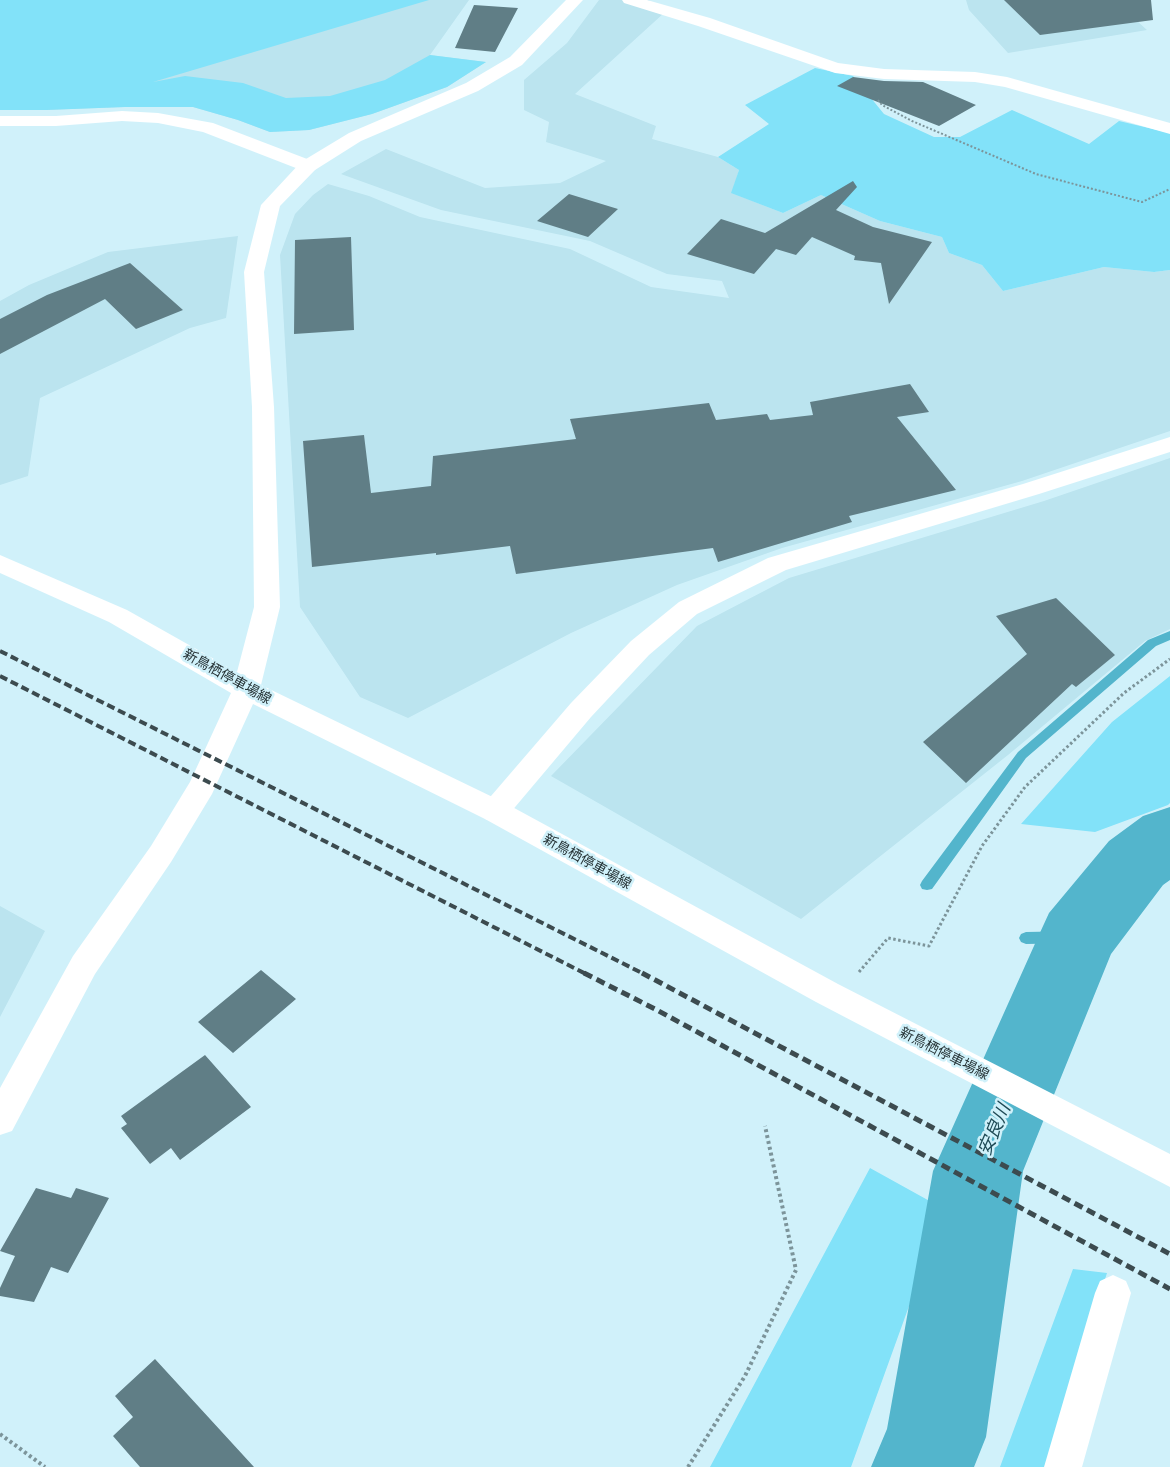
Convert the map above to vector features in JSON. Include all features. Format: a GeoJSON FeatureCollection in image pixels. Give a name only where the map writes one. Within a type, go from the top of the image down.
{"type":"FeatureCollection","features":[{"type":"Feature","properties":{"kind":"street"},"geometry":{"type":"LineString","coordinates":[[0,1120],[84,965],[161,854],[202,786],[246,689],[267,607],[263,407],[254,272],[271,206],[308,166],[355,137],[472,87],[516,61],[555,23],[575,0]]}},
{"type":"Feature","properties":{"kind":"street"},"geometry":{"type":"LineString","coordinates":[[630,0],[704,22],[835,68],[857,71],[975,77],[1007,82],[1170,129]]}},
{"type":"Feature","properties":{"kind":"street"},"geometry":{"type":"LineString","coordinates":[[0,121],[56,121],[122,116],[158,118],[207,127],[308,166]]}},
{"type":"Feature","properties":{"kind":"street"},"geometry":{"type":"LineString","coordinates":[[495,811],[587,703],[640,648],[688,608],[777,564],[1031,489],[1170,444]]}},
{"type":"Feature","properties":{"kind":"street","name":"新鳥栖停車場線"},"geometry":{"type":"LineString","coordinates":[[0,563],[118,616],[246,689],[495,811],[827,994],[1170,1171]]}},
{"type":"Feature","properties":{"kind":"street"},"geometry":{"type":"LineString","coordinates":[[1063,1467],[1113,1293]]}},
{"type":"Feature","properties":{"kind":"path"},"geometry":{"type":"LineString","coordinates":[[857,71],[882,106],[912,121],[1036,174],[1142,202],[1170,188]]}},
{"type":"Feature","properties":{"kind":"path"},"geometry":{"type":"LineString","coordinates":[[855,976],[888,938],[929,946],[982,846],[1025,787],[1124,693],[1170,659]]}},
{"type":"Feature","properties":{"kind":"path"},"geometry":{"type":"LineString","coordinates":[[688,1467],[745,1376],[796,1270],[765,1126]]}},
{"type":"Feature","properties":{"kind":"path"},"geometry":{"type":"LineString","coordinates":[[0,1434],[45,1467]]}},
{"type":"Feature","properties":{"kind":"shaded area"},"geometry":{"type":"Polygon","coordinates":[[[0,0],[469,0],[430,55],[486,62],[447,87],[372,114],[309,130],[270,132],[238,120],[193,107],[0,110],[0,0]]]}},
{"type":"Feature","properties":{"kind":"shaded area"},"geometry":{"type":"Polygon","coordinates":[[[0,0],[429,0],[153,82],[185,76],[243,83],[286,98],[330,96],[385,80],[430,55],[486,62],[447,87],[372,114],[309,130],[270,132],[238,120],[193,107],[0,110],[0,0]]]}},
{"type":"Feature","properties":{"kind":"shaded area"},"geometry":{"type":"Polygon","coordinates":[[[599,0],[650,0],[647,2],[664,13],[575,94],[656,126],[652,139],[718,157],[739,170],[732,193],[783,213],[821,195],[880,221],[942,237],[949,253],[982,265],[1003,291],[1104,267],[1154,272],[1170,270],[1170,431],[1022,481],[782,548],[677,585],[571,633],[408,718],[360,697],[300,607],[280,255],[295,214],[313,195],[328,184],[369,196],[420,217],[570,249],[651,287],[729,298],[722,281],[667,274],[590,241],[441,210],[341,174],[386,149],[485,188],[560,183],[606,161],[546,142],[549,122],[524,110],[524,80],[567,43],[599,0]]]}},
{"type":"Feature","properties":{"kind":"shaded area"},"geometry":{"type":"Polygon","coordinates":[[[966,0],[1114,0],[1147,30],[1008,53],[969,10],[966,0]]]}},
{"type":"Feature","properties":{"kind":"shaded area"},"geometry":{"type":"Polygon","coordinates":[[[815,68],[853,76],[884,114],[934,137],[960,137],[1012,110],[1089,144],[1119,121],[1170,133],[1170,270],[1154,272],[1104,267],[1003,291],[982,265],[949,253],[942,237],[880,221],[821,195],[783,213],[731,193],[739,170],[718,157],[769,124],[745,105],[815,68]]]}},
{"type":"Feature","properties":{"kind":"shaded area"},"geometry":{"type":"Polygon","coordinates":[[[238,236],[226,318],[190,328],[40,398],[28,476],[0,485],[0,301],[29,285],[108,252],[238,236]]]}},
{"type":"Feature","properties":{"kind":"shaded area"},"geometry":{"type":"Polygon","coordinates":[[[1170,458],[1170,629],[1145,641],[1008,755],[801,919],[551,776],[697,626],[789,578],[1044,501],[1170,458]]]}},
{"type":"Feature","properties":{"kind":"shaded area"},"geometry":{"type":"Polygon","coordinates":[[[1170,676],[1170,803],[1168,805],[1095,832],[1021,824],[1112,722],[1170,676]]]}},
{"type":"Feature","properties":{"kind":"shaded area"},"geometry":{"type":"Polygon","coordinates":[[[0,906],[45,931],[0,1017],[0,906]]]}},
{"type":"Feature","properties":{"kind":"shaded area"},"geometry":{"type":"Polygon","coordinates":[[[870,1168],[944,1209],[851,1467],[710,1467],[870,1168]]]}},
{"type":"Feature","properties":{"kind":"shaded area"},"geometry":{"type":"Polygon","coordinates":[[[1073,1269],[1107,1273],[1045,1467],[1000,1467],[1073,1269]]]}},
{"type":"Feature","properties":{"kind":"building"},"geometry":{"type":"Polygon","coordinates":[[[1004,0],[1151,0],[1153,20],[1040,35],[1004,0]]]}},
{"type":"Feature","properties":{"kind":"building"},"geometry":{"type":"Polygon","coordinates":[[[474,5],[518,8],[495,52],[455,48],[474,5]]]}},
{"type":"Feature","properties":{"kind":"building"},"geometry":{"type":"Polygon","coordinates":[[[853,77],[884,81],[923,82],[976,105],[939,126],[837,86],[853,77]]]}},
{"type":"Feature","properties":{"kind":"building"},"geometry":{"type":"Polygon","coordinates":[[[853,181],[857,187],[836,210],[873,227],[932,242],[889,304],[881,263],[854,260],[855,256],[812,237],[796,255],[776,249],[754,274],[687,254],[721,219],[765,233],[853,181]]]}},
{"type":"Feature","properties":{"kind":"building"},"geometry":{"type":"Polygon","coordinates":[[[569,194],[618,209],[588,237],[537,221],[569,194]]]}},
{"type":"Feature","properties":{"kind":"building"},"geometry":{"type":"Polygon","coordinates":[[[351,237],[354,330],[294,334],[295,240],[351,237]]]}},
{"type":"Feature","properties":{"kind":"building"},"geometry":{"type":"Polygon","coordinates":[[[130,263],[183,310],[136,329],[105,299],[0,354],[0,319],[47,295],[130,263]]]}},
{"type":"Feature","properties":{"kind":"building"},"geometry":{"type":"Polygon","coordinates":[[[910,384],[929,412],[897,417],[956,490],[849,516],[852,522],[718,562],[713,548],[516,574],[510,546],[312,567],[303,441],[364,435],[371,493],[431,486],[433,456],[576,439],[570,419],[709,403],[716,420],[767,414],[770,420],[813,415],[810,402],[910,384]]]}},
{"type":"Feature","properties":{"kind":"building"},"geometry":{"type":"Polygon","coordinates":[[[1056,598],[1115,655],[1076,687],[1072,684],[966,783],[923,742],[1027,654],[996,616],[1056,598]]]}},
{"type":"Feature","properties":{"kind":"building"},"geometry":{"type":"Polygon","coordinates":[[[261,970],[296,999],[233,1053],[198,1022],[261,970]]]}},
{"type":"Feature","properties":{"kind":"building"},"geometry":{"type":"Polygon","coordinates":[[[205,1055],[251,1107],[180,1160],[171,1148],[150,1164],[121,1128],[127,1124],[121,1116],[205,1055]]]}},
{"type":"Feature","properties":{"kind":"building"},"geometry":{"type":"Polygon","coordinates":[[[36,1188],[71,1198],[76,1188],[109,1198],[68,1273],[51,1267],[34,1302],[0,1296],[0,1288],[15,1256],[0,1251],[36,1188]]]}},
{"type":"Feature","properties":{"kind":"building"},"geometry":{"type":"Polygon","coordinates":[[[155,1359],[254,1467],[140,1467],[113,1436],[133,1417],[115,1396],[155,1359]]]}},
{"type":"Feature","properties":{"kind":"waterway"},"geometry":{"type":"LineString","coordinates":[[927,885],[1022,755],[1152,643],[1170,635]]}},
{"type":"Feature","properties":{"kind":"waterway","name":"安良川"},"geometry":{"type":"LineString","coordinates":[[922,1467],[936,1437],[978,1171],[1078,937],[1136,863],[1170,837]]}},
{"type":"Feature","properties":{"kind":"waterway"},"geometry":{"type":"LineString","coordinates":[[1026,938],[1078,937]]}},
{"type":"Feature","properties":{"kind":"railway"},"geometry":{"type":"LineString","coordinates":[[0,651],[644,974]]}},
{"type":"Feature","properties":{"kind":"railway"},"geometry":{"type":"LineString","coordinates":[[0,676],[586,974]]}},
{"type":"Feature","properties":{"kind":"railway"},"geometry":{"type":"LineString","coordinates":[[584,973],[655,1009],[1170,1289]]}},
{"type":"Feature","properties":{"kind":"railway"},"geometry":{"type":"LineString","coordinates":[[642,973],[1170,1254]]}}]}
